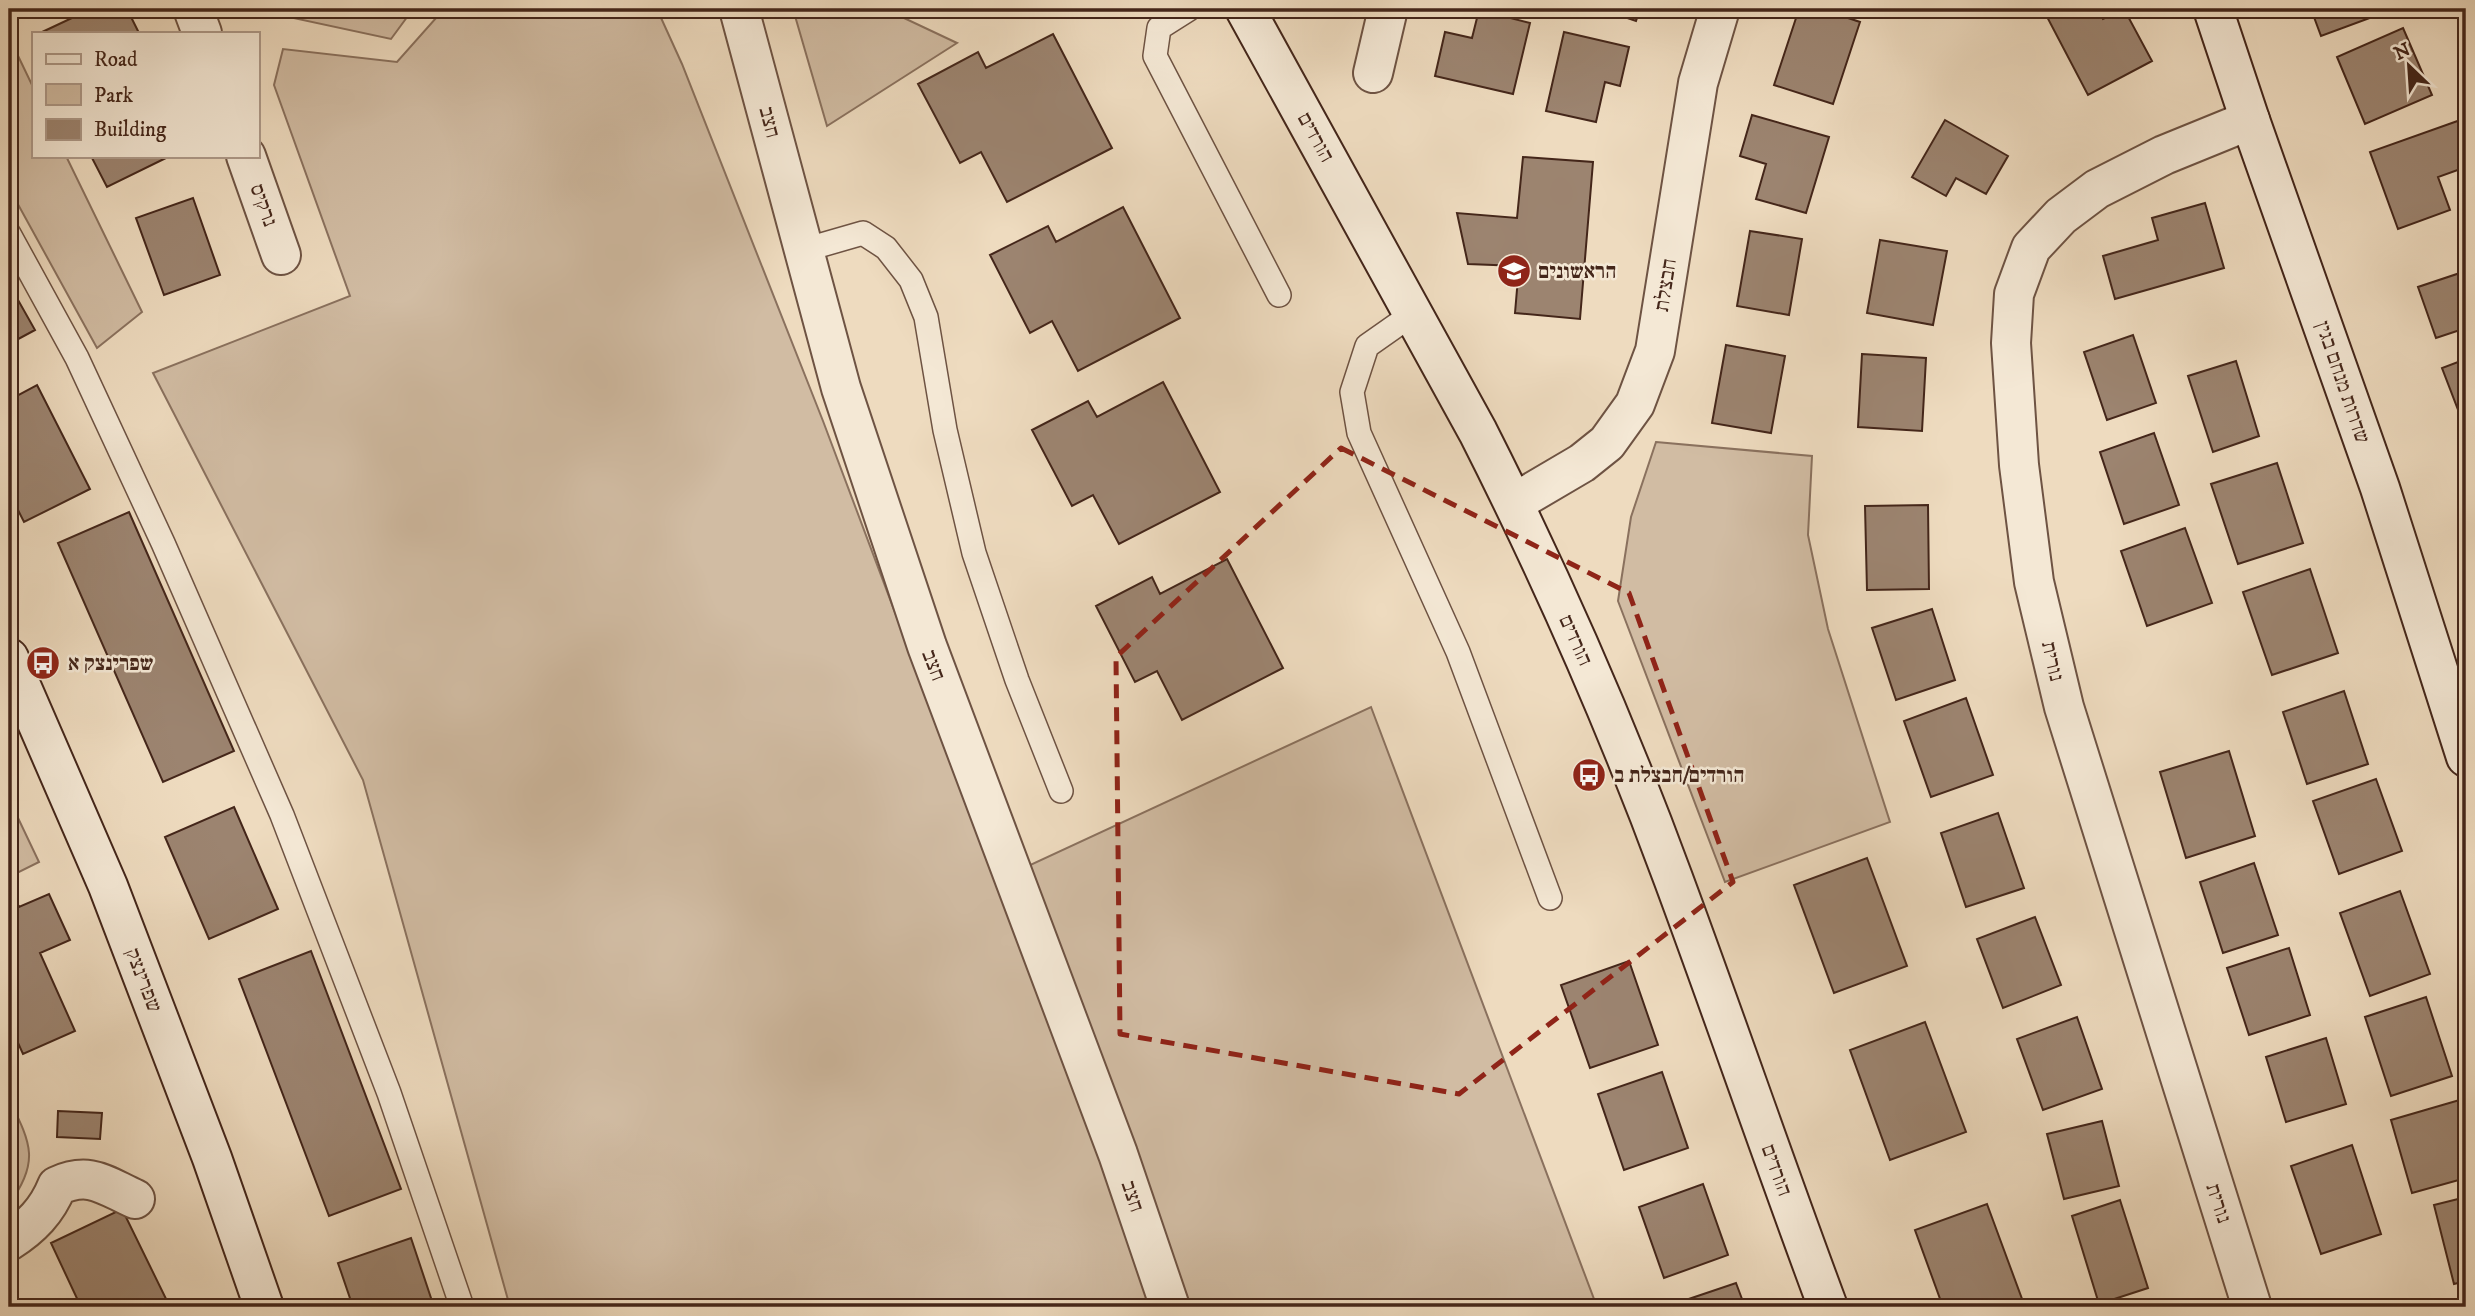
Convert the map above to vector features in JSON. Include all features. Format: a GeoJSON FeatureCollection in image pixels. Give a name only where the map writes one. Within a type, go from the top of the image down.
{"type":"FeatureCollection","features":[{"type":"Feature","properties":{"kind":"street"},"geometry":{"type":"LineString","coordinates":[[193,9],[202,32]]}},
{"type":"Feature","properties":{"kind":"street","name":"חצב"},"geometry":{"type":"LineString","coordinates":[[739,9],[842,388],[927,646],[1114,1141],[1170,1307]]}},
{"type":"Feature","properties":{"kind":"street","name":"הורדים"},"geometry":{"type":"LineString","coordinates":[[1245,9],[1414,313],[1514,503],[1600,694],[1673,877],[1828,1307]]}},
{"type":"Feature","properties":{"kind":"street"},"geometry":{"type":"LineString","coordinates":[[1373,73],[1388,9]]}},
{"type":"Feature","properties":{"kind":"street","name":"חבצלת"},"geometry":{"type":"LineString","coordinates":[[1514,503],[1582,463],[1607,443],[1635,404],[1655,351],[1698,83],[1720,9]]}},
{"type":"Feature","properties":{"kind":"street","name":"שדרות מנחם בגין"},"geometry":{"type":"LineString","coordinates":[[2213,9],[2380,488],[2466,757]]}},
{"type":"Feature","properties":{"kind":"street","name":"נורית"},"geometry":{"type":"LineString","coordinates":[[2250,120],[2164,155],[2097,189],[2061,216],[2031,248],[2014,294],[2011,343],[2019,465],[2034,582],[2064,707],[2252,1307]]}},
{"type":"Feature","properties":{"kind":"street","name":"נרקיס"},"geometry":{"type":"LineString","coordinates":[[247,158],[281,255]]}},
{"type":"Feature","properties":{"kind":"street","name":"שפרינצק"},"geometry":{"type":"LineString","coordinates":[[9,658],[108,886],[212,1158],[264,1307]]}},
{"type":"Feature","properties":{"kind":"street"},"geometry":{"type":"LineString","coordinates":[[9,1241],[28,1228],[50,1204],[57,1186],[74,1178],[90,1179],[135,1199]]}},
{"type":"Feature","properties":{"kind":"lane"},"geometry":{"type":"LineString","coordinates":[[1189,9],[1159,28],[1155,56],[1279,295]]}},
{"type":"Feature","properties":{"kind":"lane"},"geometry":{"type":"LineString","coordinates":[[804,250],[863,233],[886,248],[911,280],[926,317],[945,430],[974,553],[1017,680],[1061,790]]}},
{"type":"Feature","properties":{"kind":"lane"},"geometry":{"type":"LineString","coordinates":[[9,234],[77,358],[163,543],[282,815],[388,1093],[462,1307]]}},
{"type":"Feature","properties":{"kind":"lane"},"geometry":{"type":"LineString","coordinates":[[1414,313],[1367,346],[1352,392],[1359,433],[1458,652],[1550,898]]}},
{"type":"Feature","properties":{"kind":"highlighted area"},"geometry":{"type":"Polygon","coordinates":[[[1341,448],[1629,593],[1733,882],[1459,1094],[1120,1034],[1116,657],[1341,448]]]}},
{"type":"Feature","properties":{"kind":"green space"},"geometry":{"type":"Polygon","coordinates":[[[252,9],[413,9],[391,39],[252,9]]]}},
{"type":"Feature","properties":{"kind":"green space"},"geometry":{"type":"Polygon","coordinates":[[[444,9],[657,9],[682,64],[823,421],[996,881],[1371,707],[1597,1307],[510,1307],[363,780],[153,373],[350,296],[274,85],[283,49],[397,62],[444,9]]]}},
{"type":"Feature","properties":{"kind":"green space"},"geometry":{"type":"Polygon","coordinates":[[[793,9],[885,9],[957,43],[827,126],[793,9]]]}},
{"type":"Feature","properties":{"kind":"green space"},"geometry":{"type":"Polygon","coordinates":[[[9,37],[32,85],[32,158],[67,158],[142,312],[97,348],[9,188],[9,37]]]}},
{"type":"Feature","properties":{"kind":"green space"},"geometry":{"type":"Polygon","coordinates":[[[1656,442],[1812,456],[1808,535],[1828,629],[1890,822],[1725,882],[1618,601],[1631,517],[1656,442]]]}},
{"type":"Feature","properties":{"kind":"green space"},"geometry":{"type":"Polygon","coordinates":[[[9,799],[39,862],[9,877],[9,799]]]}},
{"type":"Feature","properties":{"kind":"green space"},"geometry":{"type":"Polygon","coordinates":[[[9,1099],[27,1140],[29,1163],[19,1189],[9,1204],[9,1099]]]}},
{"type":"Feature","properties":{"kind":"building"},"geometry":{"type":"Polygon","coordinates":[[[91,9],[127,9],[138,32],[42,32],[91,9]]]}},
{"type":"Feature","properties":{"kind":"building"},"geometry":{"type":"Polygon","coordinates":[[[1601,9],[1640,9],[1636,21],[1601,9]]]}},
{"type":"Feature","properties":{"kind":"building"},"geometry":{"type":"Polygon","coordinates":[[[1799,9],[1821,9],[1860,22],[1833,104],[1774,85],[1799,9]]]}},
{"type":"Feature","properties":{"kind":"building"},"geometry":{"type":"Polygon","coordinates":[[[2054,9],[2098,9],[2103,19],[2124,9],[2152,61],[2088,95],[2045,13],[2054,9]]]}},
{"type":"Feature","properties":{"kind":"building"},"geometry":{"type":"Polygon","coordinates":[[[2311,9],[2394,9],[2321,36],[2311,9]]]}},
{"type":"Feature","properties":{"kind":"building"},"geometry":{"type":"Polygon","coordinates":[[[1479,10],[1530,23],[1513,94],[1435,76],[1445,32],[1472,38],[1479,10]]]}},
{"type":"Feature","properties":{"kind":"building"},"geometry":{"type":"Polygon","coordinates":[[[2403,28],[2432,95],[2365,124],[2337,57],[2403,28]]]}},
{"type":"Feature","properties":{"kind":"building"},"geometry":{"type":"Polygon","coordinates":[[[1564,32],[1629,47],[1620,86],[1605,82],[1596,122],[1546,111],[1564,32]]]}},
{"type":"Feature","properties":{"kind":"building"},"geometry":{"type":"Polygon","coordinates":[[[1053,34],[1112,148],[1007,202],[981,152],[960,163],[918,84],[978,52],[986,68],[1053,34]]]}},
{"type":"Feature","properties":{"kind":"building"},"geometry":{"type":"Polygon","coordinates":[[[1752,115],[1829,137],[1806,213],[1756,199],[1766,164],[1740,156],[1752,115]]]}},
{"type":"Feature","properties":{"kind":"building"},"geometry":{"type":"Polygon","coordinates":[[[2466,118],[2466,167],[2438,177],[2450,210],[2398,229],[2370,152],[2466,118]]]}},
{"type":"Feature","properties":{"kind":"building"},"geometry":{"type":"Polygon","coordinates":[[[1945,120],[2008,156],[1986,194],[1956,178],[1946,196],[1912,177],[1945,120]]]}},
{"type":"Feature","properties":{"kind":"building"},"geometry":{"type":"Polygon","coordinates":[[[1523,157],[1593,162],[1580,319],[1515,313],[1519,266],[1468,264],[1457,213],[1517,218],[1523,157]]]}},
{"type":"Feature","properties":{"kind":"building"},"geometry":{"type":"Polygon","coordinates":[[[92,158],[166,158],[107,187],[92,158]]]}},
{"type":"Feature","properties":{"kind":"building"},"geometry":{"type":"Polygon","coordinates":[[[193,198],[220,275],[164,295],[136,218],[193,198]]]}},
{"type":"Feature","properties":{"kind":"building"},"geometry":{"type":"Polygon","coordinates":[[[2205,203],[2224,268],[2115,299],[2103,256],[2158,240],[2152,218],[2205,203]]]}},
{"type":"Feature","properties":{"kind":"building"},"geometry":{"type":"Polygon","coordinates":[[[1123,207],[1180,318],[1078,371],[1052,321],[1030,333],[990,255],[1048,226],[1056,242],[1123,207]]]}},
{"type":"Feature","properties":{"kind":"building"},"geometry":{"type":"Polygon","coordinates":[[[1750,231],[1802,239],[1789,315],[1737,306],[1750,231]]]}},
{"type":"Feature","properties":{"kind":"building"},"geometry":{"type":"Polygon","coordinates":[[[1880,240],[1947,251],[1933,325],[1867,313],[1880,240]]]}},
{"type":"Feature","properties":{"kind":"building"},"geometry":{"type":"Polygon","coordinates":[[[2466,271],[2466,328],[2436,338],[2418,287],[2466,271]]]}},
{"type":"Feature","properties":{"kind":"building"},"geometry":{"type":"Polygon","coordinates":[[[9,284],[35,330],[9,344],[9,284]]]}},
{"type":"Feature","properties":{"kind":"building"},"geometry":{"type":"Polygon","coordinates":[[[2133,335],[2156,403],[2107,420],[2084,352],[2133,335]]]}},
{"type":"Feature","properties":{"kind":"building"},"geometry":{"type":"Polygon","coordinates":[[[1726,345],[1785,356],[1771,433],[1712,423],[1726,345]]]}},
{"type":"Feature","properties":{"kind":"building"},"geometry":{"type":"Polygon","coordinates":[[[1862,354],[1926,358],[1922,431],[1858,427],[1862,354]]]}},
{"type":"Feature","properties":{"kind":"building"},"geometry":{"type":"Polygon","coordinates":[[[2466,359],[2466,427],[2465,428],[2442,368],[2466,359]]]}},
{"type":"Feature","properties":{"kind":"building"},"geometry":{"type":"Polygon","coordinates":[[[2236,361],[2259,436],[2213,452],[2188,376],[2236,361]]]}},
{"type":"Feature","properties":{"kind":"building"},"geometry":{"type":"Polygon","coordinates":[[[1163,382],[1220,492],[1119,544],[1093,495],[1072,506],[1032,430],[1088,401],[1097,417],[1163,382]]]}},
{"type":"Feature","properties":{"kind":"building"},"geometry":{"type":"Polygon","coordinates":[[[37,385],[90,489],[24,522],[9,492],[9,400],[37,385]]]}},
{"type":"Feature","properties":{"kind":"building"},"geometry":{"type":"Polygon","coordinates":[[[2154,433],[2179,505],[2124,524],[2100,452],[2154,433]]]}},
{"type":"Feature","properties":{"kind":"building"},"geometry":{"type":"Polygon","coordinates":[[[2277,463],[2303,543],[2238,564],[2211,484],[2277,463]]]}},
{"type":"Feature","properties":{"kind":"building"},"geometry":{"type":"Polygon","coordinates":[[[1928,505],[1929,589],[1867,590],[1865,506],[1928,505]]]}},
{"type":"Feature","properties":{"kind":"building"},"geometry":{"type":"Polygon","coordinates":[[[129,512],[234,751],[163,782],[58,543],[129,512]]]}},
{"type":"Feature","properties":{"kind":"building"},"geometry":{"type":"Polygon","coordinates":[[[2185,528],[2212,603],[2147,626],[2121,551],[2185,528]]]}},
{"type":"Feature","properties":{"kind":"building"},"geometry":{"type":"Polygon","coordinates":[[[1227,559],[1283,668],[1182,720],[1157,671],[1135,682],[1096,606],[1152,577],[1160,594],[1227,559]]]}},
{"type":"Feature","properties":{"kind":"building"},"geometry":{"type":"Polygon","coordinates":[[[2310,569],[2338,653],[2272,675],[2243,592],[2310,569]]]}},
{"type":"Feature","properties":{"kind":"building"},"geometry":{"type":"Polygon","coordinates":[[[1932,609],[1955,680],[1896,700],[1872,628],[1932,609]]]}},
{"type":"Feature","properties":{"kind":"building"},"geometry":{"type":"Polygon","coordinates":[[[2344,691],[2368,764],[2307,784],[2283,712],[2344,691]]]}},
{"type":"Feature","properties":{"kind":"building"},"geometry":{"type":"Polygon","coordinates":[[[1966,698],[1993,775],[1931,797],[1904,721],[1966,698]]]}},
{"type":"Feature","properties":{"kind":"building"},"geometry":{"type":"Polygon","coordinates":[[[2229,751],[2255,836],[2186,858],[2160,772],[2229,751]]]}},
{"type":"Feature","properties":{"kind":"building"},"geometry":{"type":"Polygon","coordinates":[[[2376,779],[2402,851],[2339,874],[2313,801],[2376,779]]]}},
{"type":"Feature","properties":{"kind":"building"},"geometry":{"type":"Polygon","coordinates":[[[234,807],[278,909],[209,939],[165,837],[234,807]]]}},
{"type":"Feature","properties":{"kind":"building"},"geometry":{"type":"Polygon","coordinates":[[[1998,813],[2024,888],[1966,907],[1941,833],[1998,813]]]}},
{"type":"Feature","properties":{"kind":"building"},"geometry":{"type":"Polygon","coordinates":[[[1867,858],[1907,966],[1834,993],[1794,885],[1867,858]]]}},
{"type":"Feature","properties":{"kind":"building"},"geometry":{"type":"Polygon","coordinates":[[[2254,863],[2278,935],[2223,953],[2200,882],[2254,863]]]}},
{"type":"Feature","properties":{"kind":"building"},"geometry":{"type":"Polygon","coordinates":[[[2400,891],[2430,974],[2370,996],[2340,913],[2400,891]]]}},
{"type":"Feature","properties":{"kind":"building"},"geometry":{"type":"Polygon","coordinates":[[[13,894],[19,907],[49,894],[70,940],[40,953],[75,1031],[23,1054],[9,1023],[9,896],[13,894]]]}},
{"type":"Feature","properties":{"kind":"building"},"geometry":{"type":"Polygon","coordinates":[[[2035,917],[2061,985],[2003,1008],[1977,939],[2035,917]]]}},
{"type":"Feature","properties":{"kind":"building"},"geometry":{"type":"Polygon","coordinates":[[[2289,948],[2310,1015],[2249,1035],[2227,968],[2289,948]]]}},
{"type":"Feature","properties":{"kind":"building"},"geometry":{"type":"Polygon","coordinates":[[[311,951],[401,1189],[329,1216],[239,979],[311,951]]]}},
{"type":"Feature","properties":{"kind":"building"},"geometry":{"type":"Polygon","coordinates":[[[1629,961],[1658,1045],[1590,1068],[1561,985],[1629,961]]]}},
{"type":"Feature","properties":{"kind":"building"},"geometry":{"type":"Polygon","coordinates":[[[2426,997],[2452,1076],[2391,1096],[2365,1017],[2426,997]]]}},
{"type":"Feature","properties":{"kind":"building"},"geometry":{"type":"Polygon","coordinates":[[[2077,1017],[2102,1089],[2043,1110],[2017,1039],[2077,1017]]]}},
{"type":"Feature","properties":{"kind":"building"},"geometry":{"type":"Polygon","coordinates":[[[1925,1022],[1966,1132],[1890,1160],[1850,1050],[1925,1022]]]}},
{"type":"Feature","properties":{"kind":"building"},"geometry":{"type":"Polygon","coordinates":[[[2326,1038],[2346,1104],[2286,1122],[2266,1057],[2326,1038]]]}},
{"type":"Feature","properties":{"kind":"building"},"geometry":{"type":"Polygon","coordinates":[[[1662,1072],[1688,1148],[1624,1170],[1598,1094],[1662,1072]]]}},
{"type":"Feature","properties":{"kind":"building"},"geometry":{"type":"Polygon","coordinates":[[[2463,1099],[2466,1109],[2466,1178],[2412,1193],[2391,1120],[2463,1099]]]}},
{"type":"Feature","properties":{"kind":"building"},"geometry":{"type":"Polygon","coordinates":[[[58,1111],[102,1113],[100,1139],[57,1137],[58,1111]]]}},
{"type":"Feature","properties":{"kind":"building"},"geometry":{"type":"Polygon","coordinates":[[[2102,1121],[2119,1186],[2064,1199],[2047,1134],[2102,1121]]]}},
{"type":"Feature","properties":{"kind":"building"},"geometry":{"type":"Polygon","coordinates":[[[2352,1145],[2381,1234],[2321,1254],[2291,1166],[2352,1145]]]}},
{"type":"Feature","properties":{"kind":"building"},"geometry":{"type":"Polygon","coordinates":[[[1703,1184],[1728,1255],[1664,1278],[1639,1207],[1703,1184]]]}},
{"type":"Feature","properties":{"kind":"building"},"geometry":{"type":"Polygon","coordinates":[[[2466,1197],[2466,1281],[2454,1284],[2434,1205],[2466,1197]]]}},
{"type":"Feature","properties":{"kind":"building"},"geometry":{"type":"Polygon","coordinates":[[[2120,1200],[2148,1288],[2099,1304],[2072,1216],[2120,1200]]]}},
{"type":"Feature","properties":{"kind":"building"},"geometry":{"type":"Polygon","coordinates":[[[1987,1204],[2025,1307],[1943,1307],[1915,1230],[1987,1204]]]}},
{"type":"Feature","properties":{"kind":"building"},"geometry":{"type":"Polygon","coordinates":[[[122,1209],[170,1307],[81,1307],[51,1243],[122,1209]]]}},
{"type":"Feature","properties":{"kind":"building"},"geometry":{"type":"Polygon","coordinates":[[[411,1238],[434,1307],[353,1307],[338,1263],[411,1238]]]}},
{"type":"Feature","properties":{"kind":"building"},"geometry":{"type":"Polygon","coordinates":[[[1736,1283],[1745,1307],[1675,1307],[1674,1304],[1736,1283]]]}},
{"type":"Feature","properties":{"kind":"place","name":"הראשונים"},"geometry":{"type":"Point","coordinates":[1514,271]}},
{"type":"Feature","properties":{"kind":"place","name":"שפרינצק א"},"geometry":{"type":"Point","coordinates":[43,663]}},
{"type":"Feature","properties":{"kind":"place","name":"הורדים/חבצלת ב"},"geometry":{"type":"Point","coordinates":[1589,775]}}]}
